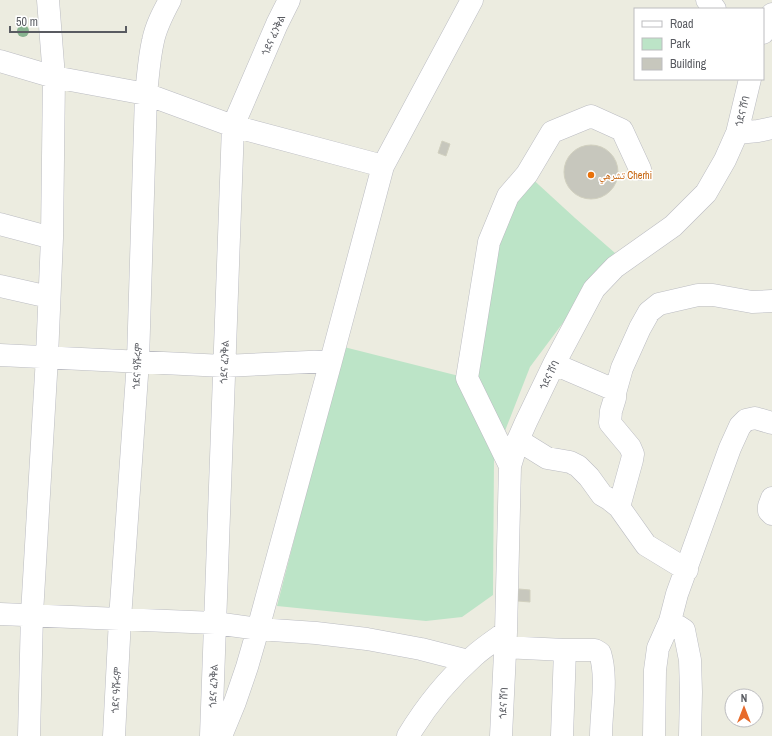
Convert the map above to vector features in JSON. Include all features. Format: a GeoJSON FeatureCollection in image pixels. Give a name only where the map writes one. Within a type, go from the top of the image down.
{"type":"FeatureCollection","features":[{"type":"Feature","properties":{"kind":"street"},"geometry":{"type":"LineString","coordinates":[[29,736],[32,614],[47,357],[52,238],[54,77],[48,0]]}},
{"type":"Feature","properties":{"kind":"street","name":"ጎደና ዓሹሩም"},"geometry":{"type":"LineString","coordinates":[[114,736],[120,618],[138,361],[146,94],[153,40],[160,20],[170,0]]}},
{"type":"Feature","properties":{"kind":"street","name":"ጎደና ፈንቅል"},"geometry":{"type":"LineString","coordinates":[[211,736],[233,126],[277,24],[289,0]]}},
{"type":"Feature","properties":{"kind":"street"},"geometry":{"type":"LineString","coordinates":[[221,736],[247,667],[383,166],[472,0]]}},
{"type":"Feature","properties":{"kind":"street"},"geometry":{"type":"LineString","coordinates":[[707,0],[714,8]]}},
{"type":"Feature","properties":{"kind":"street"},"geometry":{"type":"LineString","coordinates":[[764,31],[772,14]]}},
{"type":"Feature","properties":{"kind":"street"},"geometry":{"type":"LineString","coordinates":[[0,61],[54,77],[146,94],[233,126],[383,166]]}},
{"type":"Feature","properties":{"kind":"street","name":"ጎደና ሸባ"},"geometry":{"type":"LineString","coordinates":[[501,736],[506,639],[510,466],[518,440],[554,364],[594,289],[615,267],[673,226],[706,193],[725,160],[737,133],[750,80]]}},
{"type":"Feature","properties":{"kind":"street"},"geometry":{"type":"LineString","coordinates":[[510,466],[467,378],[489,242],[508,196],[528,174],[552,132],[591,116],[622,130],[640,169]]}},
{"type":"Feature","properties":{"kind":"street"},"geometry":{"type":"LineString","coordinates":[[737,133],[772,128]]}},
{"type":"Feature","properties":{"kind":"street"},"geometry":{"type":"LineString","coordinates":[[0,224],[52,238]]}},
{"type":"Feature","properties":{"kind":"street"},"geometry":{"type":"LineString","coordinates":[[0,286],[49,297]]}},
{"type":"Feature","properties":{"kind":"street"},"geometry":{"type":"LineString","coordinates":[[619,507],[633,454],[630,447],[610,423],[611,411],[622,368],[649,312],[659,304],[698,295],[713,295],[752,302],[772,301]]}},
{"type":"Feature","properties":{"kind":"street"},"geometry":{"type":"LineString","coordinates":[[0,355],[224,366],[331,361]]}},
{"type":"Feature","properties":{"kind":"street"},"geometry":{"type":"LineString","coordinates":[[554,364],[610,388],[615,393]]}},
{"type":"Feature","properties":{"kind":"street"},"geometry":{"type":"LineString","coordinates":[[654,736],[655,670],[658,648],[670,621],[677,594],[687,570],[730,448],[740,426],[746,420],[755,418],[772,423]]}},
{"type":"Feature","properties":{"kind":"street"},"geometry":{"type":"LineString","coordinates":[[518,440],[547,458],[570,462],[578,466],[589,477],[602,495],[619,507],[646,546],[687,570]]}},
{"type":"Feature","properties":{"kind":"street"},"geometry":{"type":"LineString","coordinates":[[772,498],[769,506],[769,511],[772,514]]}},
{"type":"Feature","properties":{"kind":"street"},"geometry":{"type":"LineString","coordinates":[[0,614],[32,614],[215,623],[316,633],[367,639],[421,649],[468,661]]}},
{"type":"Feature","properties":{"kind":"street"},"geometry":{"type":"LineString","coordinates":[[670,621],[684,630],[690,660],[690,736]]}},
{"type":"Feature","properties":{"kind":"street"},"geometry":{"type":"LineString","coordinates":[[408,736],[427,707],[444,685],[468,661],[475,655],[506,639],[565,650],[595,650],[600,653],[602,659],[603,682],[601,736]]}},
{"type":"Feature","properties":{"kind":"street"},"geometry":{"type":"LineString","coordinates":[[562,736],[565,650]]}},
{"type":"Feature","properties":{"kind":"green space"},"geometry":{"type":"Polygon","coordinates":[[[527,174],[615,253],[530,367],[494,459],[493,595],[462,617],[426,621],[277,606],[344,347],[467,378],[489,242],[527,174]]]}},
{"type":"Feature","properties":{"kind":"building"},"geometry":{"type":"Polygon","coordinates":[[[442,141],[450,144],[446,156],[438,153],[442,141]]]}},
{"type":"Feature","properties":{"kind":"building","name":"تشرهي Cherhi"},"geometry":{"type":"Polygon","coordinates":[[[586,145],[596,145],[606,149],[614,157],[618,167],[618,177],[614,187],[606,195],[596,199],[586,199],[576,195],[568,187],[564,177],[564,167],[568,157],[576,149],[586,145]]]}},
{"type":"Feature","properties":{"kind":"building"},"geometry":{"type":"Polygon","coordinates":[[[519,589],[530,590],[530,602],[518,601],[519,589]]]}},
{"type":"Feature","properties":{"kind":"place","name":"تشرهي Cherhi"},"geometry":{"type":"Point","coordinates":[591,175]}}]}
